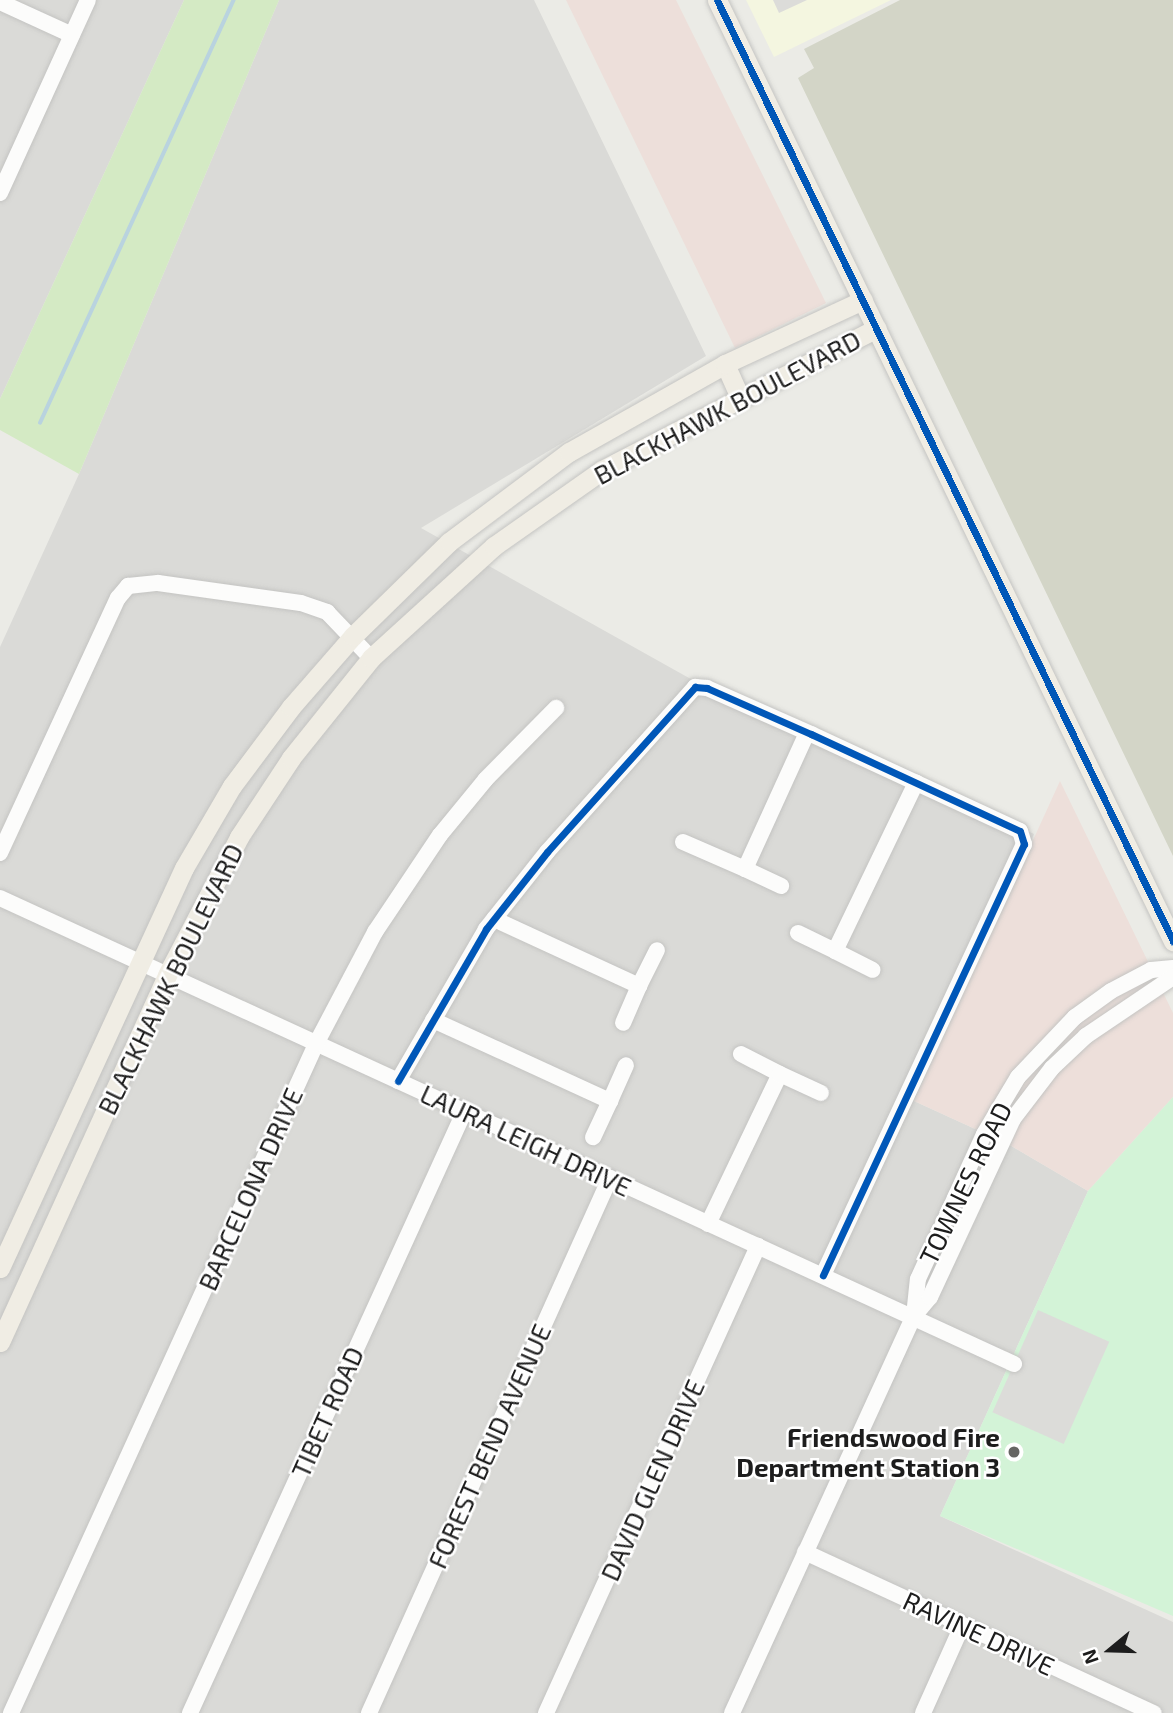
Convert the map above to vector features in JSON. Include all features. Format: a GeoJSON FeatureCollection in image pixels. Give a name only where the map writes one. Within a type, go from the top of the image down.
{"type":"FeatureCollection","features":[{"type":"Feature","properties":{"kind":"main road"},"geometry":{"type":"LineString","coordinates":[[717,0],[1173,941]]}},
{"type":"Feature","properties":{"kind":"main road","name":"BLACKHAWK BOULEVARD"},"geometry":{"type":"LineString","coordinates":[[0,1270],[184,868],[232,786],[291,707],[353,636],[430,558],[518,489],[625,417],[725,364],[863,299]]}},
{"type":"Feature","properties":{"kind":"main road","name":"BLACKHAWK BOULEVARD"},"geometry":{"type":"LineString","coordinates":[[0,1342],[167,975],[239,837],[291,758],[371,658],[494,546],[537,514],[634,451],[877,328]]}},
{"type":"Feature","properties":{"kind":"main road"},"geometry":{"type":"LineString","coordinates":[[725,364],[739,396]]}},
{"type":"Feature","properties":{"kind":"main road"},"geometry":{"type":"LineString","coordinates":[[518,489],[537,514]]}},
{"type":"Feature","properties":{"kind":"main road"},"geometry":{"type":"LineString","coordinates":[[0,1270],[26,1284]]}},
{"type":"Feature","properties":{"kind":"street"},"geometry":{"type":"LineString","coordinates":[[0,194],[88,0]]}},
{"type":"Feature","properties":{"kind":"street"},"geometry":{"type":"LineString","coordinates":[[0,2],[72,35]]}},
{"type":"Feature","properties":{"kind":"street"},"geometry":{"type":"LineString","coordinates":[[0,853],[118,598],[128,586],[158,583],[300,603],[327,612],[353,636],[371,658]]}},
{"type":"Feature","properties":{"kind":"street"},"geometry":{"type":"LineString","coordinates":[[398,1081],[494,919],[547,852],[695,687],[707,688],[807,733],[1020,831],[1024,844],[824,1276]]}},
{"type":"Feature","properties":{"kind":"street","name":"BARCELONA DRIVE"},"geometry":{"type":"LineString","coordinates":[[11,1713],[316,1044],[375,932],[440,835],[486,779],[556,708]]}},
{"type":"Feature","properties":{"kind":"street"},"geometry":{"type":"LineString","coordinates":[[745,869],[807,733]]}},
{"type":"Feature","properties":{"kind":"street"},"geometry":{"type":"LineString","coordinates":[[835,951],[916,783]]}},
{"type":"Feature","properties":{"kind":"street"},"geometry":{"type":"LineString","coordinates":[[683,842],[781,886]]}},
{"type":"Feature","properties":{"kind":"street","name":"LAURA LEIGH DRIVE"},"geometry":{"type":"LineString","coordinates":[[0,898],[1014,1364]]}},
{"type":"Feature","properties":{"kind":"street"},"geometry":{"type":"LineString","coordinates":[[494,919],[639,986]]}},
{"type":"Feature","properties":{"kind":"street"},"geometry":{"type":"LineString","coordinates":[[798,933],[873,970]]}},
{"type":"Feature","properties":{"kind":"street"},"geometry":{"type":"LineString","coordinates":[[624,1023],[657,950]]}},
{"type":"Feature","properties":{"kind":"street","name":"TOWNES ROAD"},"geometry":{"type":"LineString","coordinates":[[914,1316],[918,1279],[984,1134],[1018,1077],[1075,1017],[1111,991],[1151,970],[1173,968]]}},
{"type":"Feature","properties":{"kind":"street","name":"TOWNES ROAD"},"geometry":{"type":"LineString","coordinates":[[732,1713],[914,1316],[930,1297],[996,1152],[1031,1092],[1086,1036],[1173,977]]}},
{"type":"Feature","properties":{"kind":"street"},"geometry":{"type":"LineString","coordinates":[[433,1020],[610,1101]]}},
{"type":"Feature","properties":{"kind":"street"},"geometry":{"type":"LineString","coordinates":[[741,1054],[821,1093]]}},
{"type":"Feature","properties":{"kind":"street"},"geometry":{"type":"LineString","coordinates":[[593,1137],[626,1065]]}},
{"type":"Feature","properties":{"kind":"street"},"geometry":{"type":"LineString","coordinates":[[708,1224],[780,1074]]}},
{"type":"Feature","properties":{"kind":"street","name":"TIBET ROAD"},"geometry":{"type":"LineString","coordinates":[[190,1713],[465,1110]]}},
{"type":"Feature","properties":{"kind":"street","name":"FOREST BEND AVENUE"},"geometry":{"type":"LineString","coordinates":[[369,1713],[610,1178]]}},
{"type":"Feature","properties":{"kind":"street","name":"DAVID GLEN DRIVE"},"geometry":{"type":"LineString","coordinates":[[546,1713],[758,1246]]}},
{"type":"Feature","properties":{"kind":"street","name":"RAVINE DRIVE"},"geometry":{"type":"LineString","coordinates":[[806,1552],[1154,1713]]}},
{"type":"Feature","properties":{"kind":"street"},"geometry":{"type":"LineString","coordinates":[[923,1713],[962,1626]]}},
{"type":"Feature","properties":{"kind":"street"},"geometry":{"type":"LineString","coordinates":[[1110,1713],[1117,1697]]}},
{"type":"Feature","properties":{"kind":"shaded area"},"geometry":{"type":"Polygon","coordinates":[[[0,0],[184,0],[0,399],[0,0]]]}},
{"type":"Feature","properties":{"kind":"shaded area"},"geometry":{"type":"Polygon","coordinates":[[[279,0],[534,0],[706,356],[421,528],[689,678],[1034,834],[914,1101],[1008,1144],[1088,1191],[940,1516],[1173,1622],[1173,1713],[0,1713],[0,647],[79,474],[279,0]]]}},
{"type":"Feature","properties":{"kind":"shaded area"},"geometry":{"type":"Polygon","coordinates":[[[566,0],[676,0],[826,303],[735,348],[566,0]]]}},
{"type":"Feature","properties":{"kind":"shaded area"},"geometry":{"type":"Polygon","coordinates":[[[746,0],[891,0],[774,57],[746,0]]]}},
{"type":"Feature","properties":{"kind":"shaded area"},"geometry":{"type":"Polygon","coordinates":[[[773,0],[807,0],[779,13],[773,0]]]}},
{"type":"Feature","properties":{"kind":"shaded area"},"geometry":{"type":"Polygon","coordinates":[[[900,0],[1173,0],[1173,856],[798,78],[814,68],[804,49],[900,0]]]}},
{"type":"Feature","properties":{"kind":"shaded area"},"geometry":{"type":"Polygon","coordinates":[[[1060,781],[1173,1013],[1173,1097],[1088,1191],[1008,1144],[914,1101],[1060,781]]]}},
{"type":"Feature","properties":{"kind":"shaded area"},"geometry":{"type":"Polygon","coordinates":[[[1173,1097],[1173,1616],[940,1516],[1088,1191],[1173,1097]]]}},
{"type":"Feature","properties":{"kind":"shaded area"},"geometry":{"type":"Polygon","coordinates":[[[1038,1310],[1109,1342],[1064,1444],[992,1412],[1038,1310]]]}},
{"type":"Feature","properties":{"kind":"green space"},"geometry":{"type":"Polygon","coordinates":[[[184,0],[279,0],[79,474],[0,430],[0,399],[184,0]]]}},
{"type":"Feature","properties":{"kind":"waterway"},"geometry":{"type":"LineString","coordinates":[[40,423],[234,0]]}},
{"type":"Feature","properties":{"kind":"cycle path"},"geometry":{"type":"LineString","coordinates":[[717,0],[1173,941]]}},
{"type":"Feature","properties":{"kind":"cycle path"},"geometry":{"type":"LineString","coordinates":[[398,1081],[486,929],[547,852],[695,687],[707,688],[811,734],[1020,831],[1024,844],[823,1276]]}},
{"type":"Feature","properties":{"kind":"place","name":"Friendswood Fire Department Station 3"},"geometry":{"type":"Point","coordinates":[1014,1452]}}]}
